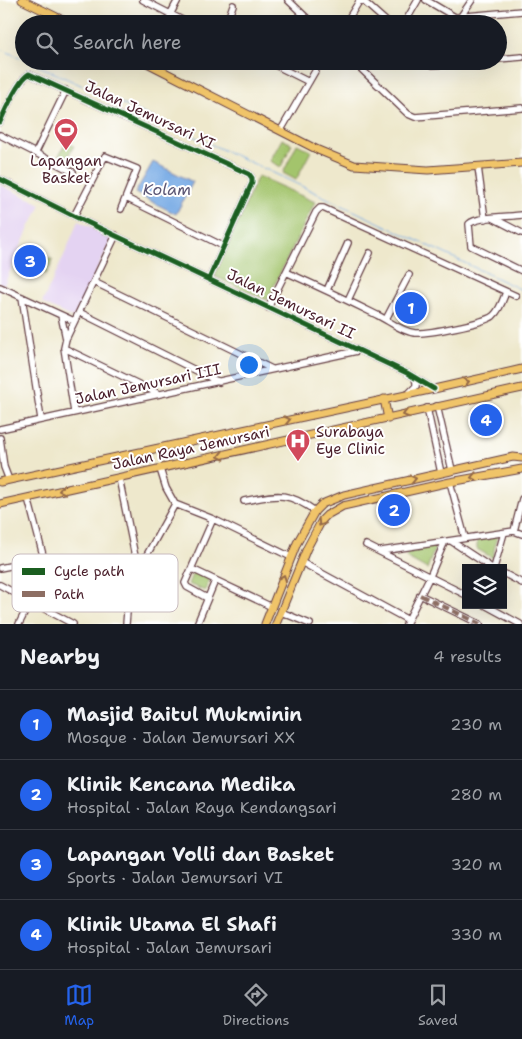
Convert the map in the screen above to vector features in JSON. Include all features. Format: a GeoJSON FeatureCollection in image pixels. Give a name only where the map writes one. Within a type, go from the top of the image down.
{"type":"FeatureCollection","features":[{"type":"Feature","properties":{"kind":"main road"},"geometry":{"type":"LineString","coordinates":[[22,0],[52,15]]}},
{"type":"Feature","properties":{"kind":"main road"},"geometry":{"type":"LineString","coordinates":[[161,70],[318,150],[354,165],[419,170],[522,164]]}},
{"type":"Feature","properties":{"kind":"main road","name":"Jalan Raya Jemursari"},"geometry":{"type":"LineString","coordinates":[[0,482],[522,369]]}},
{"type":"Feature","properties":{"kind":"main road","name":"Jalan Raya Jemursari"},"geometry":{"type":"LineString","coordinates":[[0,504],[522,388]]}},
{"type":"Feature","properties":{"kind":"main road"},"geometry":{"type":"LineString","coordinates":[[384,399],[388,419]]}},
{"type":"Feature","properties":{"kind":"main road"},"geometry":{"type":"LineString","coordinates":[[265,624],[297,543],[315,511],[322,504],[344,495],[441,472],[522,457]]}},
{"type":"Feature","properties":{"kind":"main road"},"geometry":{"type":"LineString","coordinates":[[276,624],[307,548],[322,520],[327,515],[343,506],[450,482],[522,469]]}},
{"type":"Feature","properties":{"kind":"main road"},"geometry":{"type":"LineString","coordinates":[[393,484],[394,494]]}},
{"type":"Feature","properties":{"kind":"main road"},"geometry":{"type":"LineString","coordinates":[[297,543],[307,548]]}},
{"type":"Feature","properties":{"kind":"street"},"geometry":{"type":"LineString","coordinates":[[143,0],[170,14],[178,0]]}},
{"type":"Feature","properties":{"kind":"street"},"geometry":{"type":"LineString","coordinates":[[288,0],[295,2],[306,15]]}},
{"type":"Feature","properties":{"kind":"street"},"geometry":{"type":"LineString","coordinates":[[351,15],[361,0],[378,15]]}},
{"type":"Feature","properties":{"kind":"street"},"geometry":{"type":"LineString","coordinates":[[409,15],[418,0]]}},
{"type":"Feature","properties":{"kind":"street"},"geometry":{"type":"LineString","coordinates":[[426,0],[451,15]]}},
{"type":"Feature","properties":{"kind":"street"},"geometry":{"type":"LineString","coordinates":[[462,15],[472,0]]}},
{"type":"Feature","properties":{"kind":"street"},"geometry":{"type":"LineString","coordinates":[[229,15],[233,5]]}},
{"type":"Feature","properties":{"kind":"street"},"geometry":{"type":"LineString","coordinates":[[473,15],[522,11]]}},
{"type":"Feature","properties":{"kind":"street"},"geometry":{"type":"LineString","coordinates":[[507,58],[522,57]]}},
{"type":"Feature","properties":{"kind":"street"},"geometry":{"type":"LineString","coordinates":[[285,70],[309,82]]}},
{"type":"Feature","properties":{"kind":"street"},"geometry":{"type":"LineString","coordinates":[[281,130],[316,70]]}},
{"type":"Feature","properties":{"kind":"street"},"geometry":{"type":"LineString","coordinates":[[362,70],[408,114],[416,118],[522,108]]}},
{"type":"Feature","properties":{"kind":"street","name":"Jalan Jemursari XI"},"geometry":{"type":"LineString","coordinates":[[0,122],[24,78],[30,75],[249,174],[252,178],[252,183],[223,246]]}},
{"type":"Feature","properties":{"kind":"street"},"geometry":{"type":"LineString","coordinates":[[36,152],[66,90]]}},
{"type":"Feature","properties":{"kind":"street"},"geometry":{"type":"LineString","coordinates":[[0,135],[73,172]]}},
{"type":"Feature","properties":{"kind":"street"},"geometry":{"type":"LineString","coordinates":[[74,216],[102,158],[105,156],[137,169],[121,209]]}},
{"type":"Feature","properties":{"kind":"street"},"geometry":{"type":"LineString","coordinates":[[478,167],[485,219]]}},
{"type":"Feature","properties":{"kind":"street","name":"Jalan Jemursari II"},"geometry":{"type":"LineString","coordinates":[[0,179],[74,216],[407,373],[434,389]]}},
{"type":"Feature","properties":{"kind":"street"},"geometry":{"type":"LineString","coordinates":[[126,198],[223,246],[209,279]]}},
{"type":"Feature","properties":{"kind":"street"},"geometry":{"type":"LineString","coordinates":[[268,308],[317,210],[323,208],[516,296]]}},
{"type":"Feature","properties":{"kind":"street"},"geometry":{"type":"LineString","coordinates":[[522,215],[485,219],[469,223],[471,246],[522,271]]}},
{"type":"Feature","properties":{"kind":"street"},"geometry":{"type":"LineString","coordinates":[[492,218],[522,233]]}},
{"type":"Feature","properties":{"kind":"street"},"geometry":{"type":"LineString","coordinates":[[74,412],[64,348],[66,339],[116,235]]}},
{"type":"Feature","properties":{"kind":"street"},"geometry":{"type":"LineString","coordinates":[[327,290],[348,243]]}},
{"type":"Feature","properties":{"kind":"street"},"geometry":{"type":"LineString","coordinates":[[348,300],[370,253]]}},
{"type":"Feature","properties":{"kind":"street"},"geometry":{"type":"LineString","coordinates":[[286,272],[415,333],[468,325],[486,320],[495,315],[506,292]]}},
{"type":"Feature","properties":{"kind":"street"},"geometry":{"type":"LineString","coordinates":[[386,320],[409,275]]}},
{"type":"Feature","properties":{"kind":"street"},"geometry":{"type":"LineString","coordinates":[[94,282],[272,369]]}},
{"type":"Feature","properties":{"kind":"street"},"geometry":{"type":"LineString","coordinates":[[0,287],[74,321]]}},
{"type":"Feature","properties":{"kind":"street"},"geometry":{"type":"LineString","coordinates":[[22,297],[41,419]]}},
{"type":"Feature","properties":{"kind":"street"},"geometry":{"type":"LineString","coordinates":[[78,312],[219,382]]}},
{"type":"Feature","properties":{"kind":"street"},"geometry":{"type":"LineString","coordinates":[[60,315],[66,339]]}},
{"type":"Feature","properties":{"kind":"street"},"geometry":{"type":"LineString","coordinates":[[64,348],[159,394]]}},
{"type":"Feature","properties":{"kind":"street","name":"Jalan Jemursari III"},"geometry":{"type":"LineString","coordinates":[[0,429],[359,351]]}},
{"type":"Feature","properties":{"kind":"street"},"geometry":{"type":"LineString","coordinates":[[407,394],[416,386],[414,378]]}},
{"type":"Feature","properties":{"kind":"street"},"geometry":{"type":"LineString","coordinates":[[437,406],[452,470]]}},
{"type":"Feature","properties":{"kind":"street"},"geometry":{"type":"LineString","coordinates":[[427,408],[441,472]]}},
{"type":"Feature","properties":{"kind":"street"},"geometry":{"type":"LineString","coordinates":[[0,438],[4,467],[9,480]]}},
{"type":"Feature","properties":{"kind":"street"},"geometry":{"type":"LineString","coordinates":[[160,468],[166,488],[175,504],[213,519],[291,557]]}},
{"type":"Feature","properties":{"kind":"street"},"geometry":{"type":"LineString","coordinates":[[119,478],[135,554]]}},
{"type":"Feature","properties":{"kind":"street"},"geometry":{"type":"LineString","coordinates":[[450,482],[464,538]]}},
{"type":"Feature","properties":{"kind":"street"},"geometry":{"type":"LineString","coordinates":[[244,501],[277,495],[286,496],[295,498],[315,511]]}},
{"type":"Feature","properties":{"kind":"street"},"geometry":{"type":"LineString","coordinates":[[28,498],[43,554]]}},
{"type":"Feature","properties":{"kind":"street"},"geometry":{"type":"LineString","coordinates":[[514,531],[522,499]]}},
{"type":"Feature","properties":{"kind":"street"},"geometry":{"type":"LineString","coordinates":[[147,554],[175,504]]}},
{"type":"Feature","properties":{"kind":"street"},"geometry":{"type":"LineString","coordinates":[[208,598],[185,585],[213,519]]}},
{"type":"Feature","properties":{"kind":"street"},"geometry":{"type":"LineString","coordinates":[[381,551],[514,531],[522,534]]}},
{"type":"Feature","properties":{"kind":"street"},"geometry":{"type":"LineString","coordinates":[[494,564],[504,533]]}},
{"type":"Feature","properties":{"kind":"street"},"geometry":{"type":"LineString","coordinates":[[301,562],[407,622],[430,576],[444,541]]}},
{"type":"Feature","properties":{"kind":"street"},"geometry":{"type":"LineString","coordinates":[[452,541],[487,564]]}},
{"type":"Feature","properties":{"kind":"street"},"geometry":{"type":"LineString","coordinates":[[366,545],[462,593]]}},
{"type":"Feature","properties":{"kind":"street"},"geometry":{"type":"LineString","coordinates":[[192,569],[272,607]]}},
{"type":"Feature","properties":{"kind":"street"},"geometry":{"type":"LineString","coordinates":[[507,575],[522,583]]}},
{"type":"Feature","properties":{"kind":"street"},"geometry":{"type":"LineString","coordinates":[[197,624],[215,580]]}},
{"type":"Feature","properties":{"kind":"street"},"geometry":{"type":"LineString","coordinates":[[0,585],[12,591]]}},
{"type":"Feature","properties":{"kind":"street"},"geometry":{"type":"LineString","coordinates":[[420,595],[480,624]]}},
{"type":"Feature","properties":{"kind":"street"},"geometry":{"type":"LineString","coordinates":[[492,609],[520,624]]}},
{"type":"Feature","properties":{"kind":"street"},"geometry":{"type":"LineString","coordinates":[[19,624],[25,612]]}},
{"type":"Feature","properties":{"kind":"street"},"geometry":{"type":"LineString","coordinates":[[51,612],[73,624]]}},
{"type":"Feature","properties":{"kind":"street"},"geometry":{"type":"LineString","coordinates":[[281,612],[310,624]]}},
{"type":"Feature","properties":{"kind":"shaded area"},"geometry":{"type":"Polygon","coordinates":[[[0,185],[41,204],[4,285],[0,283],[0,185]]]}},
{"type":"Feature","properties":{"kind":"shaded area"},"geometry":{"type":"Polygon","coordinates":[[[78,221],[113,237],[73,318],[42,303],[78,221]]]}},
{"type":"Feature","properties":{"kind":"green space"},"geometry":{"type":"Polygon","coordinates":[[[282,139],[292,144],[281,167],[270,161],[282,139]]]}},
{"type":"Feature","properties":{"kind":"green space","name":"Lapangan Basket"},"geometry":{"type":"Polygon","coordinates":[[[66,142],[74,146],[65,161],[58,157],[66,142]]]}},
{"type":"Feature","properties":{"kind":"green space"},"geometry":{"type":"Polygon","coordinates":[[[297,144],[311,151],[296,180],[283,173],[297,144]]]}},
{"type":"Feature","properties":{"kind":"green space"},"geometry":{"type":"Polygon","coordinates":[[[258,176],[315,202],[267,300],[214,276],[258,176]]]}},
{"type":"Feature","properties":{"kind":"green space"},"geometry":{"type":"Polygon","coordinates":[[[29,250],[40,255],[31,273],[20,268],[29,250]]]}},
{"type":"Feature","properties":{"kind":"green space"},"geometry":{"type":"Polygon","coordinates":[[[46,257],[53,260],[46,274],[39,271],[46,257]]]}},
{"type":"Feature","properties":{"kind":"green space"},"geometry":{"type":"Polygon","coordinates":[[[497,534],[493,558],[477,549],[477,540],[497,534]]]}},
{"type":"Feature","properties":{"kind":"green space"},"geometry":{"type":"Polygon","coordinates":[[[437,543],[427,569],[406,557],[407,550],[437,543]]]}},
{"type":"Feature","properties":{"kind":"green space"},"geometry":{"type":"Polygon","coordinates":[[[193,572],[210,579],[205,591],[188,584],[193,572]]]}},
{"type":"Feature","properties":{"kind":"water","name":"Kolam"},"geometry":{"type":"Polygon","coordinates":[[[153,162],[193,182],[176,214],[135,193],[153,162]]]}},
{"type":"Feature","properties":{"kind":"waterway"},"geometry":{"type":"LineString","coordinates":[[0,49],[15,55]]}},
{"type":"Feature","properties":{"kind":"waterway"},"geometry":{"type":"LineString","coordinates":[[48,70],[263,168],[522,290]]}},
{"type":"Feature","properties":{"kind":"marked path"},"geometry":{"type":"LineString","coordinates":[[420,595],[480,624]]}},
{"type":"Feature","properties":{"kind":"cycle path"},"geometry":{"type":"LineString","coordinates":[[0,122],[16,89],[29,74],[249,174],[252,178],[252,183],[209,279]]}},
{"type":"Feature","properties":{"kind":"cycle path"},"geometry":{"type":"LineString","coordinates":[[0,179],[74,216],[407,373],[434,389]]}},
{"type":"Feature","properties":{"kind":"place","name":"Lapangan Basket"},"geometry":{"type":"Point","coordinates":[66,151]}},
{"type":"Feature","properties":{"kind":"place","name":"Lapangan Volli dan Basket"},"geometry":{"type":"Point","coordinates":[30,261]}},
{"type":"Feature","properties":{"kind":"place","name":"Masjid Baitul Mukminin"},"geometry":{"type":"Point","coordinates":[411,308]}},
{"type":"Feature","properties":{"kind":"place","name":"Klinik Utama El Shafi"},"geometry":{"type":"Point","coordinates":[486,420]}},
{"type":"Feature","properties":{"kind":"place","name":"Surabaya Eye Clinic"},"geometry":{"type":"Point","coordinates":[298,462]}},
{"type":"Feature","properties":{"kind":"place","name":"Klinik Kencana Medika"},"geometry":{"type":"Point","coordinates":[394,510]}}]}
